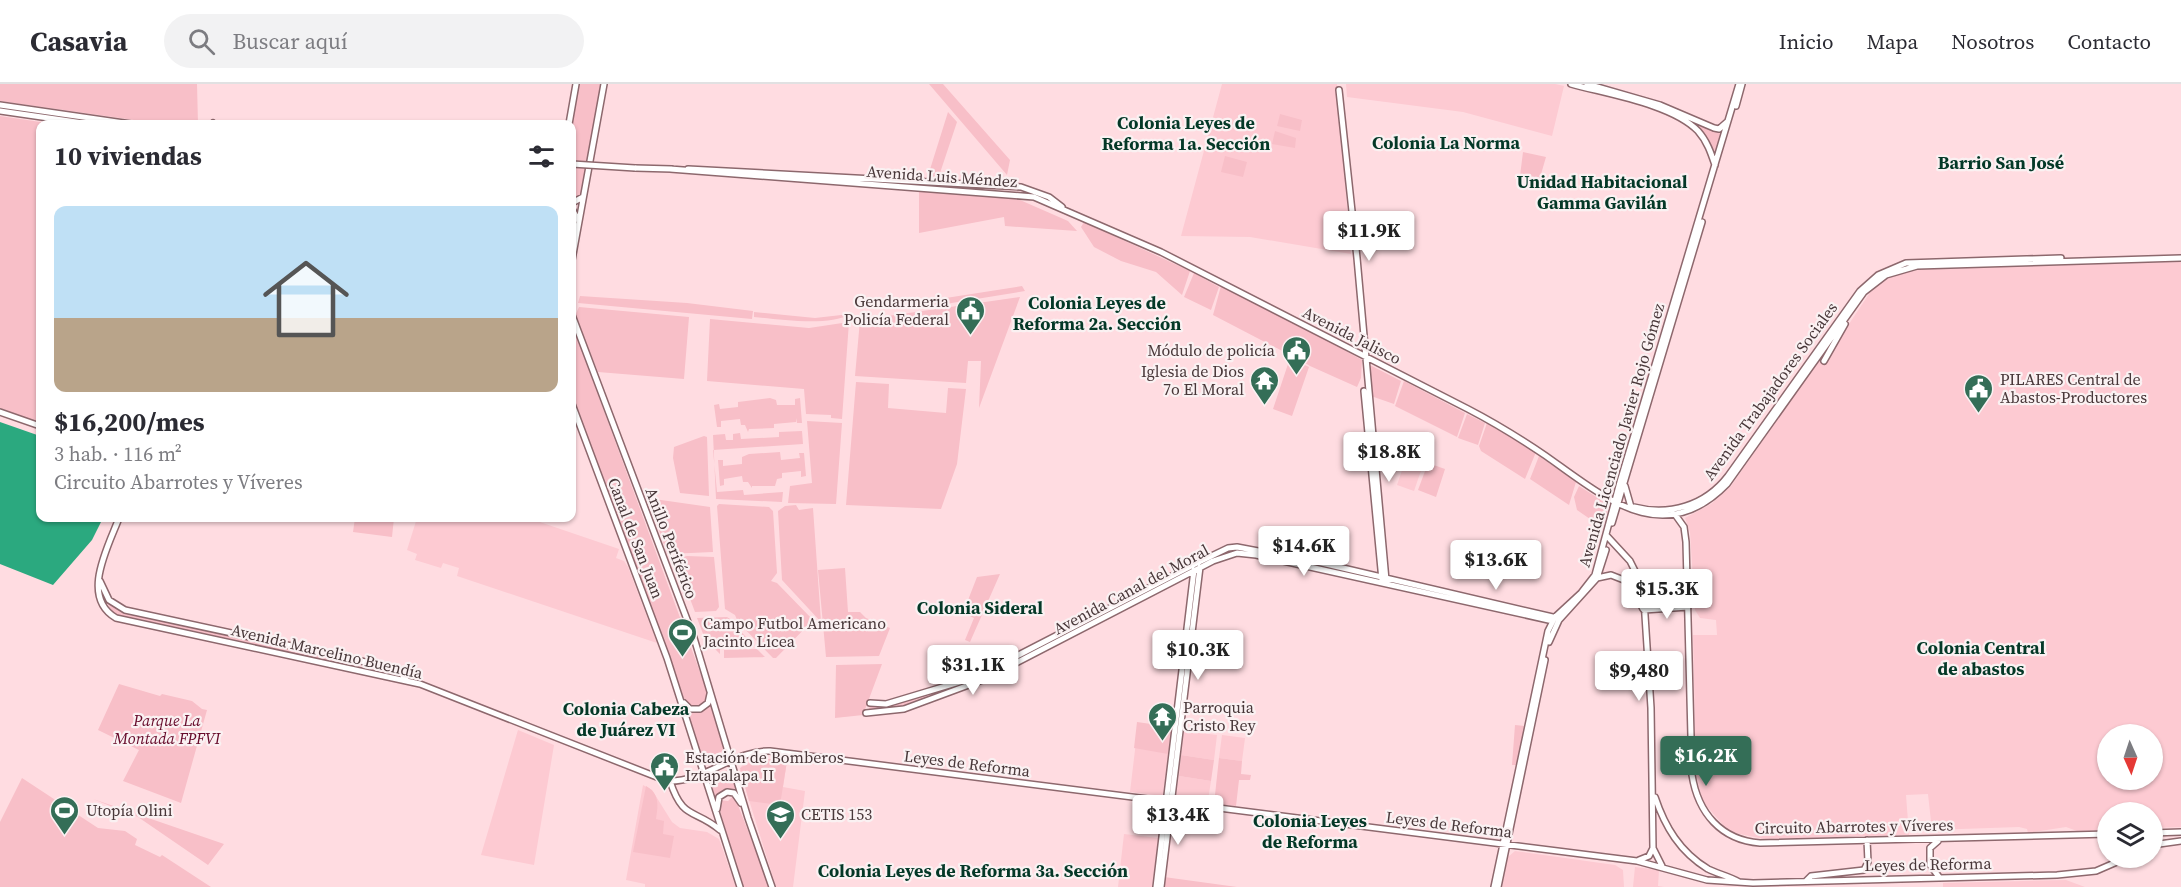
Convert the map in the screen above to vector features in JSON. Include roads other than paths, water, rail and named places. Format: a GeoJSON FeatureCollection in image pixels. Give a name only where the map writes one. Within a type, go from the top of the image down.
{"type":"FeatureCollection","features":[{"type":"Feature","properties":{"kind":"main road"},"geometry":{"type":"LineString","coordinates":[[570,120],[576,84]]}},
{"type":"Feature","properties":{"kind":"main road"},"geometry":{"type":"LineString","coordinates":[[576,234],[604,84]]}},
{"type":"Feature","properties":{"kind":"main road"},"geometry":{"type":"LineString","coordinates":[[1571,84],[1670,111]]}},
{"type":"Feature","properties":{"kind":"main road"},"geometry":{"type":"LineString","coordinates":[[1587,84],[1724,130]]}},
{"type":"Feature","properties":{"kind":"main road","name":"Avenida Licenciado Javier Rojo Gómez"},"geometry":{"type":"LineString","coordinates":[[1724,130],[1740,84]]}},
{"type":"Feature","properties":{"kind":"main road","name":"Avenida Licenciado Javier Rojo Gómez"},"geometry":{"type":"LineString","coordinates":[[1577,599],[1595,575],[1717,161],[1724,130],[1740,84]]}},
{"type":"Feature","properties":{"kind":"main road"},"geometry":{"type":"LineString","coordinates":[[1339,87],[1384,580]]}},
{"type":"Feature","properties":{"kind":"main road"},"geometry":{"type":"LineString","coordinates":[[3,108],[68,120]]}},
{"type":"Feature","properties":{"kind":"main road"},"geometry":{"type":"LineString","coordinates":[[20,111],[97,120]]}},
{"type":"Feature","properties":{"kind":"main road"},"geometry":{"type":"LineString","coordinates":[[1685,118],[1704,139],[1717,161]]}},
{"type":"Feature","properties":{"kind":"main road","name":"Avenida Luis Méndez"},"geometry":{"type":"LineString","coordinates":[[576,164],[1021,187],[1049,197],[1063,208]]}},
{"type":"Feature","properties":{"kind":"main road","name":"Avenida Luis Méndez"},"geometry":{"type":"LineString","coordinates":[[670,169],[1021,194],[1048,206],[1063,208]]}},
{"type":"Feature","properties":{"kind":"main road"},"geometry":{"type":"LineString","coordinates":[[576,201],[584,196]]}},
{"type":"Feature","properties":{"kind":"main road","name":"Avenida Jalisco"},"geometry":{"type":"LineString","coordinates":[[1063,208],[1193,268],[1506,430],[1616,503]]}},
{"type":"Feature","properties":{"kind":"main road"},"geometry":{"type":"LineString","coordinates":[[576,217],[578,221]]}},
{"type":"Feature","properties":{"kind":"main road","name":"Avenida Trabajadores Sociales"},"geometry":{"type":"LineString","coordinates":[[1616,503],[1644,514],[1673,512],[1707,501],[1727,484],[1849,309],[1874,283],[1886,275],[1907,267],[2181,257]]}},
{"type":"Feature","properties":{"kind":"main road"},"geometry":{"type":"LineString","coordinates":[[1824,361],[1849,309]]}},
{"type":"Feature","properties":{"kind":"main road","name":"Anillo Periférico"},"geometry":{"type":"LineString","coordinates":[[576,326],[694,638],[748,818],[772,887]]}},
{"type":"Feature","properties":{"kind":"main road"},"geometry":{"type":"LineString","coordinates":[[1364,391],[1384,580]]}},
{"type":"Feature","properties":{"kind":"main road","name":"Avenida Licenciado Javier Rojo Gómez"},"geometry":{"type":"LineString","coordinates":[[1616,503],[1644,409]]}},
{"type":"Feature","properties":{"kind":"main road"},"geometry":{"type":"LineString","coordinates":[[0,412],[36,425]]}},
{"type":"Feature","properties":{"kind":"main road","name":"Canal de San Juan"},"geometry":{"type":"LineString","coordinates":[[576,415],[682,702],[740,887]]}},
{"type":"Feature","properties":{"kind":"main road"},"geometry":{"type":"LineString","coordinates":[[1624,481],[1625,495],[1631,507]]}},
{"type":"Feature","properties":{"kind":"main road","name":"Avenida Trabajadores Sociales"},"geometry":{"type":"LineString","coordinates":[[1616,503],[1673,512]]}},
{"type":"Feature","properties":{"kind":"main road","name":"Circuito Abarrotes y Víveres"},"geometry":{"type":"LineString","coordinates":[[1673,512],[1685,531],[1692,775],[1696,796],[1704,811],[1724,831],[1750,842],[2097,834]]}},
{"type":"Feature","properties":{"kind":"main road","name":"Avenida Marcelino Buendía"},"geometry":{"type":"LineString","coordinates":[[118,522],[99,579],[99,594],[103,606],[116,618],[398,681],[407,681],[670,781]]}},
{"type":"Feature","properties":{"kind":"main road"},"geometry":{"type":"LineString","coordinates":[[1607,536],[1623,551],[1641,585],[1648,653],[1653,848],[1662,866]]}},
{"type":"Feature","properties":{"kind":"main road","name":"Avenida Licenciado Javier Rojo Gómez"},"geometry":{"type":"LineString","coordinates":[[1556,620],[1597,578],[1607,536]]}},
{"type":"Feature","properties":{"kind":"main road","name":"Avenida Canal del Moral"},"geometry":{"type":"LineString","coordinates":[[870,703],[886,704],[976,676],[1197,567],[1222,556],[1243,553],[1384,580],[1556,620]]}},
{"type":"Feature","properties":{"kind":"main road"},"geometry":{"type":"LineString","coordinates":[[1156,887],[1173,773],[1197,567]]}},
{"type":"Feature","properties":{"kind":"main road","name":"Avenida Canal del Moral"},"geometry":{"type":"LineString","coordinates":[[866,713],[904,708],[985,679],[1197,567]]}},
{"type":"Feature","properties":{"kind":"main road"},"geometry":{"type":"LineString","coordinates":[[1597,578],[1611,575],[1629,582],[1644,608]]}},
{"type":"Feature","properties":{"kind":"main road","name":"Avenida Marcelino Buendía"},"geometry":{"type":"LineString","coordinates":[[99,579],[112,604],[124,610],[398,669],[407,681]]}},
{"type":"Feature","properties":{"kind":"main road"},"geometry":{"type":"LineString","coordinates":[[1644,608],[1688,607]]}},
{"type":"Feature","properties":{"kind":"main road"},"geometry":{"type":"LineString","coordinates":[[1498,887],[1546,640],[1556,620]]}},
{"type":"Feature","properties":{"kind":"main road"},"geometry":{"type":"LineString","coordinates":[[682,702],[690,709],[700,709],[708,704],[710,692]]}},
{"type":"Feature","properties":{"kind":"main road","name":"Leyes de Reforma"},"geometry":{"type":"LineString","coordinates":[[732,762],[751,754],[770,751],[1637,861],[1707,880],[1806,881],[2087,873],[2106,868]]}},
{"type":"Feature","properties":{"kind":"main road"},"geometry":{"type":"LineString","coordinates":[[721,829],[684,810],[670,781],[703,774],[732,762]]}},
{"type":"Feature","properties":{"kind":"main road"},"geometry":{"type":"LineString","coordinates":[[721,829],[717,803],[721,795],[726,792],[737,795],[748,818]]}},
{"type":"Feature","properties":{"kind":"main road"},"geometry":{"type":"LineString","coordinates":[[1653,793],[1663,820],[1682,849],[1710,870],[1740,882]]}},
{"type":"Feature","properties":{"kind":"main road"},"geometry":{"type":"LineString","coordinates":[[1161,887],[1169,802]]}},
{"type":"Feature","properties":{"kind":"main road"},"geometry":{"type":"LineString","coordinates":[[2163,833],[2181,832]]}},
{"type":"Feature","properties":{"kind":"main road"},"geometry":{"type":"LineString","coordinates":[[1939,877],[1930,865],[1930,849],[1942,839]]}},
{"type":"Feature","properties":{"kind":"main road"},"geometry":{"type":"LineString","coordinates":[[1806,881],[1811,876],[1864,870],[1868,862],[1867,840]]}},
{"type":"Feature","properties":{"kind":"main road"},"geometry":{"type":"LineString","coordinates":[[2163,843],[2181,841]]}},
{"type":"Feature","properties":{"kind":"main road"},"geometry":{"type":"LineString","coordinates":[[1494,887],[1505,845]]}},
{"type":"Feature","properties":{"kind":"main road"},"geometry":{"type":"LineString","coordinates":[[1637,861],[1648,856],[1653,848]]}},
{"type":"Feature","properties":{"kind":"place","name":"Gendarmeria Policía Federal"},"geometry":{"type":"Point","coordinates":[970,336]}},
{"type":"Feature","properties":{"kind":"place","name":"Módulo de policía"},"geometry":{"type":"Point","coordinates":[1296,376]}},
{"type":"Feature","properties":{"kind":"place","name":"Iglesia de Dios 7o El Moral"},"geometry":{"type":"Point","coordinates":[1265,406]}},
{"type":"Feature","properties":{"kind":"place","name":"PILARES Central de Abastos-Productores"},"geometry":{"type":"Point","coordinates":[1979,414]}},
{"type":"Feature","properties":{"kind":"place","name":"Campo Futbol Americano Jacinto Licea"},"geometry":{"type":"Point","coordinates":[682,658]}},
{"type":"Feature","properties":{"kind":"place","name":"Parroquia Cristo Rey"},"geometry":{"type":"Point","coordinates":[1162,742]}},
{"type":"Feature","properties":{"kind":"place","name":"Estación de Bomberos Iztapalapa II"},"geometry":{"type":"Point","coordinates":[664,792]}},
{"type":"Feature","properties":{"kind":"place","name":"Utopía Olini"},"geometry":{"type":"Point","coordinates":[65,836]}},
{"type":"Feature","properties":{"kind":"place","name":"CETIS 153"},"geometry":{"type":"Point","coordinates":[780,840]}},
{"type":"Feature","properties":{"kind":"district","name":"Colonia Leyes de Reforma 1a. Sección"},"geometry":{"type":"Point","coordinates":[1186,133]}},
{"type":"Feature","properties":{"kind":"district","name":"Colonia La Norma"},"geometry":{"type":"Point","coordinates":[1446,143]}},
{"type":"Feature","properties":{"kind":"district","name":"Barrio San José"},"geometry":{"type":"Point","coordinates":[2001,163]}},
{"type":"Feature","properties":{"kind":"district","name":"Unidad Habitacional Gamma Gavilán"},"geometry":{"type":"Point","coordinates":[1602,192]}},
{"type":"Feature","properties":{"kind":"district","name":"Colonia Leyes de Reforma 2a. Sección"},"geometry":{"type":"Point","coordinates":[1097,313]}},
{"type":"Feature","properties":{"kind":"district","name":"Colonia Sideral"},"geometry":{"type":"Point","coordinates":[980,608]}},
{"type":"Feature","properties":{"kind":"district","name":"Colonia Central de abastos"},"geometry":{"type":"Point","coordinates":[1981,658]}},
{"type":"Feature","properties":{"kind":"district","name":"Colonia Cabeza de Juárez VI"},"geometry":{"type":"Point","coordinates":[626,719]}},
{"type":"Feature","properties":{"kind":"district","name":"Colonia Leyes de Reforma"},"geometry":{"type":"Point","coordinates":[1310,831]}},
{"type":"Feature","properties":{"kind":"district","name":"Colonia Leyes de Reforma 3a. Sección"},"geometry":{"type":"Point","coordinates":[973,871]}},
{"type":"Feature","properties":{"kind":"park label","name":"Parque La Montada FPFVI"},"geometry":{"type":"Point","coordinates":[167,729]}}]}
